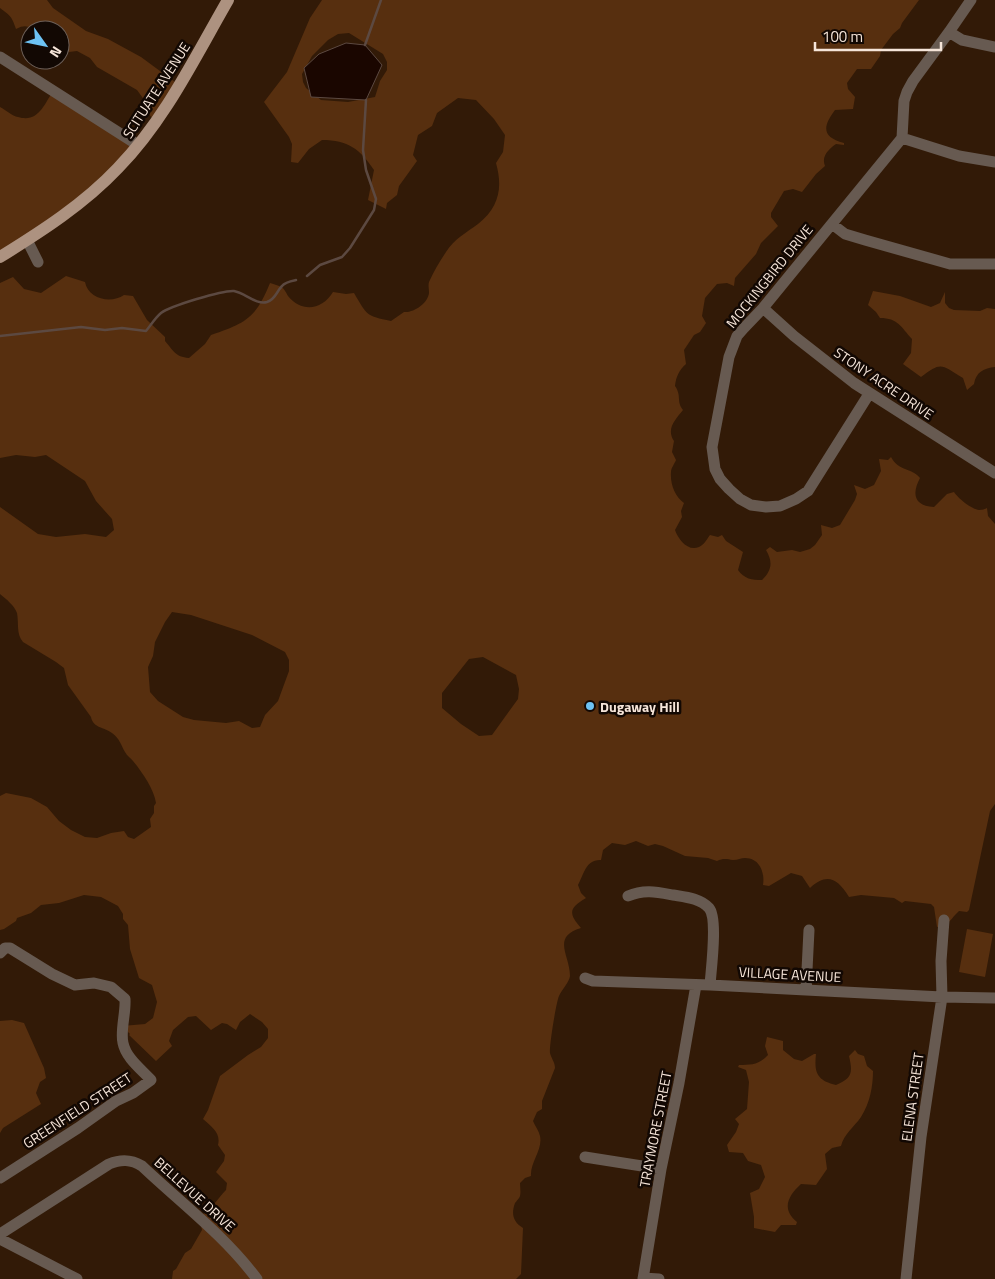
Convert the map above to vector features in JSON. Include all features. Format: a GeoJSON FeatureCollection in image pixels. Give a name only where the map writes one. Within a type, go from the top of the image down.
{"type":"FeatureCollection","features":[{"type":"Feature","properties":{"kind":"main road","name":"SCITUATE AVENUE"},"geometry":{"type":"LineString","coordinates":[[0,257],[64,215],[118,169],[158,118],[228,0]]}},
{"type":"Feature","properties":{"kind":"street"},"geometry":{"type":"LineString","coordinates":[[971,0],[913,80],[904,101],[902,138],[959,156],[995,162]]}},
{"type":"Feature","properties":{"kind":"street"},"geometry":{"type":"LineString","coordinates":[[949,32],[962,40],[995,48]]}},
{"type":"Feature","properties":{"kind":"street"},"geometry":{"type":"LineString","coordinates":[[0,57],[138,145]]}},
{"type":"Feature","properties":{"kind":"street","name":"MOCKINGBIRD DRIVE"},"geometry":{"type":"LineString","coordinates":[[870,394],[808,491],[796,500],[780,506],[751,505],[729,490],[720,479],[715,469],[712,447],[729,357],[737,336],[763,308],[902,138]]}},
{"type":"Feature","properties":{"kind":"street"},"geometry":{"type":"LineString","coordinates":[[832,224],[846,234],[950,264],[995,264]]}},
{"type":"Feature","properties":{"kind":"street"},"geometry":{"type":"LineString","coordinates":[[27,240],[38,262]]}},
{"type":"Feature","properties":{"kind":"street","name":"STONY ACRE DRIVE"},"geometry":{"type":"LineString","coordinates":[[763,308],[828,364],[870,394],[995,473]]}},
{"type":"Feature","properties":{"kind":"street"},"geometry":{"type":"LineString","coordinates":[[628,896],[651,890],[695,899],[710,909],[713,918],[713,936],[710,985]]}},
{"type":"Feature","properties":{"kind":"street","name":"ELENA STREET"},"geometry":{"type":"LineString","coordinates":[[906,1279],[921,1137],[942,997],[941,961],[944,920]]}},
{"type":"Feature","properties":{"kind":"street"},"geometry":{"type":"LineString","coordinates":[[806,990],[809,930]]}},
{"type":"Feature","properties":{"kind":"street","name":"GREENFIELD STREET"},"geometry":{"type":"LineString","coordinates":[[0,953],[5,948],[10,948],[52,974],[75,985],[94,984],[111,987],[125,999],[126,1007],[122,1042],[128,1056],[151,1080],[0,1178]]}},
{"type":"Feature","properties":{"kind":"street","name":"VILLAGE AVENUE"},"geometry":{"type":"LineString","coordinates":[[585,978],[593,981],[995,998]]}},
{"type":"Feature","properties":{"kind":"street","name":"TRAYMORE STREET"},"geometry":{"type":"LineString","coordinates":[[643,1278],[661,1169],[679,1083],[696,986]]}},
{"type":"Feature","properties":{"kind":"street"},"geometry":{"type":"LineString","coordinates":[[584,1157],[661,1169]]}},
{"type":"Feature","properties":{"kind":"street","name":"BELLEVUE DRIVE"},"geometry":{"type":"LineString","coordinates":[[0,1234],[109,1164],[118,1160],[131,1161],[142,1166],[199,1216],[240,1256],[257,1279]]}},
{"type":"Feature","properties":{"kind":"street"},"geometry":{"type":"LineString","coordinates":[[0,1239],[77,1279]]}},
{"type":"Feature","properties":{"kind":"street"},"geometry":{"type":"LineString","coordinates":[[643,1278],[659,1279]]}},
{"type":"Feature","properties":{"kind":"shaded area"},"geometry":{"type":"Polygon","coordinates":[[[0,0],[47,0],[53,8],[86,31],[108,39],[141,57],[179,85],[155,121],[144,109],[145,101],[137,90],[97,67],[90,58],[77,51],[70,52],[70,20],[20,20],[20,27],[16,29],[11,17],[0,8],[0,0]]]}},
{"type":"Feature","properties":{"kind":"shaded area"},"geometry":{"type":"Polygon","coordinates":[[[322,0],[919,0],[900,28],[881,50],[880,56],[871,69],[857,69],[847,83],[848,89],[855,97],[853,109],[835,110],[828,121],[826,130],[831,138],[844,143],[844,145],[836,144],[828,151],[824,159],[825,166],[802,192],[793,189],[784,191],[771,213],[771,217],[778,226],[761,243],[756,254],[735,278],[734,286],[727,283],[717,284],[705,298],[702,316],[706,323],[700,332],[694,335],[684,350],[686,364],[680,371],[675,383],[683,410],[671,429],[674,441],[672,452],[676,460],[671,477],[672,486],[676,494],[684,503],[681,511],[682,517],[675,530],[681,541],[691,548],[695,548],[702,545],[710,535],[718,537],[722,535],[726,541],[743,552],[738,570],[740,573],[755,580],[762,580],[770,569],[770,558],[766,550],[770,547],[777,552],[792,550],[800,552],[810,549],[822,535],[821,525],[832,528],[840,525],[855,500],[857,494],[854,485],[865,489],[874,485],[881,471],[879,459],[888,460],[891,457],[898,465],[913,472],[920,478],[915,494],[919,502],[923,504],[934,507],[947,494],[954,492],[972,508],[979,510],[987,508],[988,516],[995,524],[995,804],[990,811],[969,910],[967,912],[959,911],[947,923],[937,927],[934,907],[931,904],[905,901],[902,903],[894,898],[861,895],[849,897],[841,886],[832,880],[822,880],[810,888],[802,876],[791,873],[769,886],[763,885],[762,871],[758,863],[750,859],[723,859],[717,861],[708,858],[685,856],[663,846],[655,844],[648,846],[636,841],[625,845],[612,843],[603,850],[601,860],[596,860],[589,865],[578,885],[581,893],[586,898],[576,905],[572,915],[581,928],[567,936],[564,942],[570,976],[559,996],[553,1025],[550,1053],[555,1068],[542,1101],[542,1109],[537,1112],[533,1121],[539,1134],[540,1146],[532,1166],[531,1176],[525,1178],[520,1183],[520,1196],[515,1203],[513,1211],[515,1220],[523,1228],[521,1274],[516,1279],[172,1279],[173,1271],[185,1253],[191,1249],[202,1230],[199,1216],[210,1209],[226,1190],[227,1183],[216,1172],[224,1161],[225,1155],[218,1145],[217,1134],[203,1119],[220,1076],[261,1047],[268,1038],[268,1029],[262,1022],[250,1014],[240,1022],[236,1030],[222,1023],[211,1030],[196,1016],[188,1017],[173,1030],[169,1041],[172,1046],[156,1061],[122,1026],[145,1024],[153,1018],[157,1002],[152,985],[139,978],[130,949],[128,925],[123,919],[123,914],[118,906],[101,897],[84,895],[59,903],[41,905],[31,913],[17,918],[16,921],[0,930],[0,796],[6,793],[31,798],[47,807],[59,821],[71,830],[85,837],[97,838],[124,831],[128,837],[134,839],[151,827],[150,819],[154,813],[156,803],[147,781],[117,738],[92,721],[68,685],[64,668],[23,642],[19,632],[16,610],[0,594],[0,507],[38,534],[56,537],[85,534],[106,537],[114,530],[112,519],[96,501],[85,481],[46,455],[35,457],[16,455],[0,458],[0,283],[13,277],[24,289],[41,293],[66,276],[85,282],[87,288],[95,296],[101,298],[113,299],[124,295],[133,296],[147,320],[165,337],[165,341],[172,350],[177,355],[189,358],[205,344],[211,335],[233,327],[248,318],[260,304],[270,283],[282,288],[294,301],[305,307],[318,306],[333,292],[354,293],[368,313],[377,318],[391,321],[404,312],[416,309],[428,297],[429,282],[449,247],[485,218],[498,197],[499,181],[496,163],[503,152],[505,135],[494,119],[476,100],[458,98],[437,113],[432,126],[418,135],[413,155],[417,161],[399,186],[397,195],[387,203],[386,209],[368,200],[374,170],[364,156],[346,144],[322,140],[309,149],[298,163],[291,162],[292,144],[289,137],[264,102],[287,72],[310,18],[322,0]],[[349,33],[338,34],[328,40],[312,56],[302,74],[306,88],[321,100],[348,102],[375,97],[380,81],[387,70],[387,62],[383,54],[349,33]],[[172,612],[155,642],[153,656],[148,667],[150,692],[158,701],[183,717],[194,720],[226,723],[239,721],[252,728],[260,727],[265,715],[278,701],[289,671],[289,660],[285,652],[252,635],[191,615],[172,612]],[[483,657],[469,659],[442,693],[442,708],[479,736],[492,735],[518,699],[519,689],[516,675],[483,657]]]}},
{"type":"Feature","properties":{"kind":"shaded area"},"geometry":{"type":"Polygon","coordinates":[[[346,43],[365,45],[382,65],[366,100],[311,97],[304,68],[319,54],[346,43]]]}},
{"type":"Feature","properties":{"kind":"shaded area"},"geometry":{"type":"Polygon","coordinates":[[[53,91],[138,146],[103,185],[0,258],[0,107],[16,116],[31,117],[40,112],[53,91]]]}},
{"type":"Feature","properties":{"kind":"shaded area"},"geometry":{"type":"Polygon","coordinates":[[[873,291],[900,296],[931,307],[940,303],[945,292],[945,303],[954,310],[980,311],[987,308],[995,309],[995,367],[981,371],[974,384],[967,390],[963,378],[946,368],[938,367],[921,377],[903,364],[911,353],[912,339],[899,324],[886,318],[880,318],[868,305],[873,291]]]}},
{"type":"Feature","properties":{"kind":"shaded area"},"geometry":{"type":"Polygon","coordinates":[[[967,929],[993,934],[985,977],[959,972],[967,929]]]}},
{"type":"Feature","properties":{"kind":"shaded area"},"geometry":{"type":"Polygon","coordinates":[[[12,1020],[24,1023],[44,1068],[46,1078],[40,1082],[36,1093],[41,1104],[3,1128],[0,1133],[0,1021],[12,1020]]]}},
{"type":"Feature","properties":{"kind":"shaded area"},"geometry":{"type":"Polygon","coordinates":[[[767,1037],[783,1041],[783,1050],[794,1059],[802,1061],[816,1054],[816,1071],[818,1075],[825,1081],[836,1085],[845,1080],[850,1074],[849,1056],[855,1050],[858,1054],[864,1056],[867,1066],[873,1071],[867,1106],[847,1134],[841,1146],[832,1148],[825,1154],[827,1169],[816,1185],[801,1184],[790,1198],[788,1203],[789,1212],[797,1222],[796,1225],[781,1225],[775,1232],[754,1228],[750,1193],[759,1189],[765,1177],[761,1165],[748,1161],[743,1153],[729,1152],[727,1145],[739,1124],[735,1119],[747,1109],[749,1082],[746,1070],[738,1067],[739,1065],[758,1063],[768,1055],[765,1046],[767,1037]]]}},
{"type":"Feature","properties":{"kind":"waterway"},"geometry":{"type":"LineString","coordinates":[[365,45],[381,0]]}},
{"type":"Feature","properties":{"kind":"waterway"},"geometry":{"type":"LineString","coordinates":[[307,276],[320,265],[342,257],[350,248],[374,210],[376,199],[366,170],[363,150],[366,100]]}},
{"type":"Feature","properties":{"kind":"waterway"},"geometry":{"type":"LineString","coordinates":[[0,336],[81,327],[105,330],[122,328],[146,331],[161,313],[185,303],[228,291],[238,292],[259,302],[267,302],[274,297],[283,285],[296,280]]}},
{"type":"Feature","properties":{"kind":"place","name":"Dugaway Hill"},"geometry":{"type":"Point","coordinates":[590,706]}}]}
